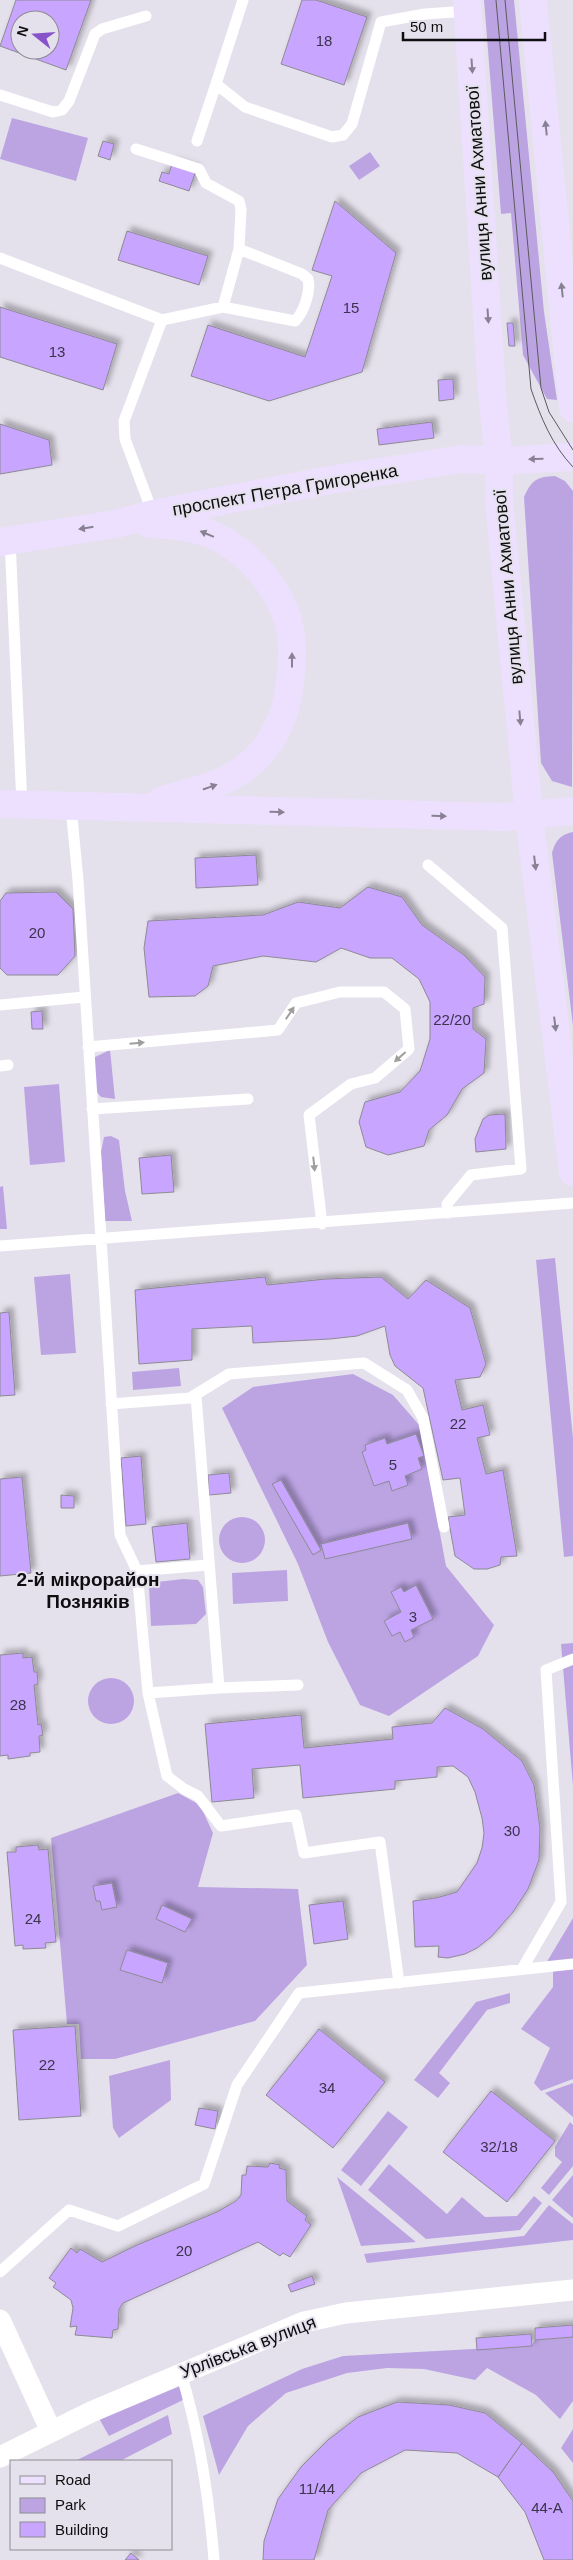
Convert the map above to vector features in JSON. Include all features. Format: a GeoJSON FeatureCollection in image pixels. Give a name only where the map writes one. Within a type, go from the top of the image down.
{"type":"FeatureCollection","features":[{"type":"Feature","properties":{"kind":"main road"},"geometry":{"type":"LineString","coordinates":[[534,0],[573,408]]}},
{"type":"Feature","properties":{"kind":"main road","name":"вулиця Анни Ахматової"},"geometry":{"type":"LineString","coordinates":[[468,5],[492,393],[499,461],[499,501],[529,814],[573,1172]]}},
{"type":"Feature","properties":{"kind":"main road","name":"проспект Петра Григоренка"},"geometry":{"type":"LineString","coordinates":[[5,541],[120,522],[152,514],[324,481],[451,460],[499,461],[573,457]]}},
{"type":"Feature","properties":{"kind":"main road"},"geometry":{"type":"LineString","coordinates":[[120,522],[177,525],[206,532],[236,549],[258,567],[284,607],[291,636],[292,655],[288,704],[273,738],[247,766],[213,787],[129,808]]}},
{"type":"Feature","properties":{"kind":"main road"},"geometry":{"type":"LineString","coordinates":[[11,805],[504,817],[573,811]]}},
{"type":"Feature","properties":{"kind":"street","name":"Урлівська вулиця"},"geometry":{"type":"LineString","coordinates":[[0,2457],[52,2431],[181,2373],[304,2322],[346,2313],[573,2290]]}},
{"type":"Feature","properties":{"kind":"street"},"geometry":{"type":"LineString","coordinates":[[0,2320],[52,2431]]}},
{"type":"Feature","properties":{"kind":"lane"},"geometry":{"type":"LineString","coordinates":[[197,141],[243,0]]}},
{"type":"Feature","properties":{"kind":"lane"},"geometry":{"type":"LineString","coordinates":[[216,84],[245,107],[332,137],[343,135],[352,124],[381,22],[468,5]]}},
{"type":"Feature","properties":{"kind":"lane"},"geometry":{"type":"LineString","coordinates":[[0,95],[53,112],[62,110],[69,101],[95,34],[102,29],[146,16]]}},
{"type":"Feature","properties":{"kind":"lane"},"geometry":{"type":"LineString","coordinates":[[136,149],[196,167],[206,183],[239,201],[241,209],[239,248],[223,307]]}},
{"type":"Feature","properties":{"kind":"lane"},"geometry":{"type":"LineString","coordinates":[[0,258],[162,320],[223,307],[296,321],[300,316],[310,286],[308,279],[302,274],[239,248]]}},
{"type":"Feature","properties":{"kind":"lane"},"geometry":{"type":"LineString","coordinates":[[152,514],[125,439],[124,421],[162,320]]}},
{"type":"Feature","properties":{"kind":"lane"},"geometry":{"type":"LineString","coordinates":[[5,541],[11,805]]}},
{"type":"Feature","properties":{"kind":"lane"},"geometry":{"type":"LineString","coordinates":[[71,807],[78,880],[84,998],[120,1535],[137,1572],[148,1693],[167,1776],[184,1789],[198,1796],[221,1826],[296,1815],[304,1853],[380,1842],[399,1983]]}},
{"type":"Feature","properties":{"kind":"lane"},"geometry":{"type":"LineString","coordinates":[[428,865],[502,928],[521,1169],[471,1175],[447,1204],[448,1213]]}},
{"type":"Feature","properties":{"kind":"lane"},"geometry":{"type":"LineString","coordinates":[[88,1047],[278,1030],[296,1003],[340,992],[384,992],[405,1009],[409,1049],[375,1078],[352,1084],[309,1115],[322,1224]]}},
{"type":"Feature","properties":{"kind":"lane"},"geometry":{"type":"LineString","coordinates":[[0,1005],[84,998]]}},
{"type":"Feature","properties":{"kind":"lane"},"geometry":{"type":"LineString","coordinates":[[92,1109],[248,1099]]}},
{"type":"Feature","properties":{"kind":"lane"},"geometry":{"type":"LineString","coordinates":[[0,1246],[322,1224],[573,1203]]}},
{"type":"Feature","properties":{"kind":"lane"},"geometry":{"type":"LineString","coordinates":[[111,1404],[196,1396],[229,1374],[364,1362],[407,1390],[424,1418],[444,1527]]}},
{"type":"Feature","properties":{"kind":"lane"},"geometry":{"type":"LineString","coordinates":[[196,1396],[219,1688]]}},
{"type":"Feature","properties":{"kind":"lane"},"geometry":{"type":"LineString","coordinates":[[137,1572],[208,1565]]}},
{"type":"Feature","properties":{"kind":"lane"},"geometry":{"type":"LineString","coordinates":[[522,1969],[560,1902],[546,1670],[573,1659]]}},
{"type":"Feature","properties":{"kind":"lane"},"geometry":{"type":"LineString","coordinates":[[148,1693],[298,1685]]}},
{"type":"Feature","properties":{"kind":"lane"},"geometry":{"type":"LineString","coordinates":[[0,2272],[69,2210],[118,2226],[204,2184],[236,2085],[299,1994],[573,1964]]}},
{"type":"Feature","properties":{"kind":"lane"},"geometry":{"type":"LineString","coordinates":[[181,2373],[189,2400],[211,2514],[214,2560]]}},
{"type":"Feature","properties":{"kind":"green space"},"geometry":{"type":"Polygon","coordinates":[[[484,0],[514,0],[544,312],[557,400],[547,399],[523,355],[511,213],[501,214],[484,0]]]}},
{"type":"Feature","properties":{"kind":"green space"},"geometry":{"type":"Polygon","coordinates":[[[12,118],[88,138],[76,181],[0,159],[12,118]]]}},
{"type":"Feature","properties":{"kind":"green space"},"geometry":{"type":"Polygon","coordinates":[[[370,152],[380,166],[359,180],[349,166],[370,152]]]}},
{"type":"Feature","properties":{"kind":"green space"},"geometry":{"type":"Polygon","coordinates":[[[555,476],[565,481],[573,491],[572,787],[552,781],[541,763],[524,497],[532,483],[543,477],[555,476]]]}},
{"type":"Feature","properties":{"kind":"green space"},"geometry":{"type":"Polygon","coordinates":[[[573,832],[573,1026],[552,853],[559,839],[565,834],[573,832]]]}},
{"type":"Feature","properties":{"kind":"green space"},"geometry":{"type":"Polygon","coordinates":[[[110,1050],[115,1099],[101,1097],[95,1090],[93,1058],[110,1050]]]}},
{"type":"Feature","properties":{"kind":"green space"},"geometry":{"type":"Polygon","coordinates":[[[59,1084],[65,1162],[30,1165],[24,1087],[59,1084]]]}},
{"type":"Feature","properties":{"kind":"green space"},"geometry":{"type":"Polygon","coordinates":[[[111,1136],[119,1140],[125,1191],[132,1221],[105,1221],[101,1152],[104,1137],[111,1136]]]}},
{"type":"Feature","properties":{"kind":"green space"},"geometry":{"type":"Polygon","coordinates":[[[3,1186],[7,1229],[0,1229],[0,1187],[3,1186]]]}},
{"type":"Feature","properties":{"kind":"green space"},"geometry":{"type":"Polygon","coordinates":[[[555,1258],[573,1438],[573,1556],[564,1557],[536,1260],[555,1258]]]}},
{"type":"Feature","properties":{"kind":"green space"},"geometry":{"type":"Polygon","coordinates":[[[70,1274],[76,1353],[41,1355],[34,1277],[70,1274]]]}},
{"type":"Feature","properties":{"kind":"green space"},"geometry":{"type":"Polygon","coordinates":[[[179,1368],[181,1386],[133,1390],[132,1372],[179,1368]]]}},
{"type":"Feature","properties":{"kind":"green space"},"geometry":{"type":"Polygon","coordinates":[[[353,1374],[393,1395],[420,1426],[446,1566],[494,1625],[478,1656],[389,1716],[360,1705],[328,1642],[298,1564],[222,1408],[253,1387],[353,1374]]]}},
{"type":"Feature","properties":{"kind":"green space"},"geometry":{"type":"Polygon","coordinates":[[[242,1517],[255,1521],[261,1527],[265,1540],[261,1553],[255,1559],[242,1563],[229,1559],[223,1553],[219,1540],[223,1527],[229,1521],[242,1517]]]}},
{"type":"Feature","properties":{"kind":"green space"},"geometry":{"type":"Polygon","coordinates":[[[287,1570],[288,1601],[233,1604],[232,1573],[287,1570]]]}},
{"type":"Feature","properties":{"kind":"green space"},"geometry":{"type":"Polygon","coordinates":[[[183,1579],[198,1580],[203,1587],[206,1614],[196,1624],[151,1626],[149,1586],[157,1582],[183,1579]]]}},
{"type":"Feature","properties":{"kind":"green space"},"geometry":{"type":"Polygon","coordinates":[[[573,1643],[573,1786],[561,1644],[573,1643]]]}},
{"type":"Feature","properties":{"kind":"green space"},"geometry":{"type":"Polygon","coordinates":[[[111,1678],[124,1682],[130,1688],[134,1701],[130,1714],[124,1720],[111,1724],[98,1720],[92,1714],[88,1701],[92,1688],[98,1682],[111,1678]]]}},
{"type":"Feature","properties":{"kind":"green space"},"geometry":{"type":"Polygon","coordinates":[[[178,1793],[200,1805],[213,1833],[198,1887],[298,1889],[307,1965],[255,2021],[115,2059],[81,2059],[79,2024],[67,2024],[51,1838],[178,1793]]]}},
{"type":"Feature","properties":{"kind":"green space"},"geometry":{"type":"Polygon","coordinates":[[[573,1918],[573,1961],[545,1965],[573,1918]]]}},
{"type":"Feature","properties":{"kind":"green space"},"geometry":{"type":"Polygon","coordinates":[[[573,1966],[573,2079],[541,2091],[534,2083],[550,2048],[521,2029],[553,1987],[553,1967],[573,1966]]]}},
{"type":"Feature","properties":{"kind":"green space"},"geometry":{"type":"Polygon","coordinates":[[[510,1993],[510,2003],[487,2010],[439,2073],[450,2083],[438,2098],[414,2080],[476,2002],[510,1993]]]}},
{"type":"Feature","properties":{"kind":"green space"},"geometry":{"type":"Polygon","coordinates":[[[170,2060],[171,2100],[119,2138],[113,2128],[109,2076],[170,2060]]]}},
{"type":"Feature","properties":{"kind":"green space"},"geometry":{"type":"Polygon","coordinates":[[[573,2083],[573,2117],[545,2093],[573,2083]]]}},
{"type":"Feature","properties":{"kind":"green space"},"geometry":{"type":"Polygon","coordinates":[[[388,2111],[408,2127],[361,2186],[341,2170],[388,2111]]]}},
{"type":"Feature","properties":{"kind":"green space"},"geometry":{"type":"Polygon","coordinates":[[[570,2122],[573,2125],[573,2166],[549,2195],[541,2188],[562,2162],[555,2156],[555,2147],[570,2122]]]}},
{"type":"Feature","properties":{"kind":"green space"},"geometry":{"type":"Polygon","coordinates":[[[389,2164],[447,2214],[462,2197],[485,2217],[517,2216],[534,2196],[542,2203],[520,2230],[426,2239],[368,2190],[389,2164]]]}},
{"type":"Feature","properties":{"kind":"green space"},"geometry":{"type":"Polygon","coordinates":[[[573,2175],[573,2218],[552,2200],[573,2175]]]}},
{"type":"Feature","properties":{"kind":"green space"},"geometry":{"type":"Polygon","coordinates":[[[337,2177],[416,2242],[361,2246],[337,2177]]]}},
{"type":"Feature","properties":{"kind":"green space"},"geometry":{"type":"Polygon","coordinates":[[[549,2205],[573,2224],[573,2240],[367,2263],[364,2254],[524,2236],[549,2205]]]}},
{"type":"Feature","properties":{"kind":"green space"},"geometry":{"type":"Polygon","coordinates":[[[573,2337],[573,2401],[560,2419],[536,2395],[487,2368],[475,2380],[424,2369],[387,2368],[347,2373],[286,2393],[248,2426],[219,2475],[203,2416],[302,2369],[343,2356],[531,2346],[535,2340],[573,2337]]]}},
{"type":"Feature","properties":{"kind":"green space"},"geometry":{"type":"Polygon","coordinates":[[[178,2379],[183,2400],[109,2436],[96,2413],[178,2379]]]}},
{"type":"Feature","properties":{"kind":"green space"},"geometry":{"type":"Polygon","coordinates":[[[168,2415],[172,2434],[122,2460],[77,2460],[168,2415]]]}},
{"type":"Feature","properties":{"kind":"green space"},"geometry":{"type":"Polygon","coordinates":[[[573,2429],[573,2463],[561,2448],[573,2429]]]}},
{"type":"Feature","properties":{"kind":"building"},"geometry":{"type":"Polygon","coordinates":[[[16,0],[91,0],[66,70],[38,60],[60,60],[60,10],[13,10],[16,0]]]}},
{"type":"Feature","properties":{"kind":"building"},"geometry":{"type":"Polygon","coordinates":[[[302,0],[316,0],[367,17],[344,85],[281,64],[302,0]]]}},
{"type":"Feature","properties":{"kind":"building"},"geometry":{"type":"Polygon","coordinates":[[[10,17],[10,50],[0,46],[10,17]]]}},
{"type":"Feature","properties":{"kind":"building"},"geometry":{"type":"Polygon","coordinates":[[[103,141],[114,144],[110,160],[98,156],[103,141]]]}},
{"type":"Feature","properties":{"kind":"building"},"geometry":{"type":"Polygon","coordinates":[[[172,163],[196,170],[189,191],[159,181],[162,172],[169,174],[172,163]]]}},
{"type":"Feature","properties":{"kind":"building"},"geometry":{"type":"Polygon","coordinates":[[[335,201],[396,253],[362,372],[269,401],[191,376],[208,325],[305,357],[332,276],[312,270],[335,201]]]}},
{"type":"Feature","properties":{"kind":"building"},"geometry":{"type":"Polygon","coordinates":[[[127,231],[208,256],[199,285],[118,260],[127,231]]]}},
{"type":"Feature","properties":{"kind":"building"},"geometry":{"type":"Polygon","coordinates":[[[0,307],[117,344],[103,390],[0,357],[0,307]]]}},
{"type":"Feature","properties":{"kind":"building"},"geometry":{"type":"Polygon","coordinates":[[[507,323],[513,323],[515,346],[509,346],[507,323]]]}},
{"type":"Feature","properties":{"kind":"building"},"geometry":{"type":"Polygon","coordinates":[[[453,379],[454,399],[439,401],[438,380],[453,379]]]}},
{"type":"Feature","properties":{"kind":"building"},"geometry":{"type":"Polygon","coordinates":[[[432,422],[434,438],[379,445],[377,429],[432,422]]]}},
{"type":"Feature","properties":{"kind":"building"},"geometry":{"type":"Polygon","coordinates":[[[0,424],[49,440],[52,465],[0,474],[0,424]]]}},
{"type":"Feature","properties":{"kind":"building"},"geometry":{"type":"Polygon","coordinates":[[[256,855],[258,885],[196,888],[195,858],[256,855]]]}},
{"type":"Feature","properties":{"kind":"building"},"geometry":{"type":"Polygon","coordinates":[[[368,887],[402,897],[422,925],[464,955],[485,977],[484,1004],[473,1008],[473,1029],[486,1039],[484,1073],[462,1089],[447,1115],[429,1130],[424,1146],[388,1155],[366,1147],[359,1122],[365,1102],[400,1092],[420,1071],[430,1039],[430,1002],[419,979],[392,958],[370,958],[341,948],[316,962],[263,956],[213,966],[208,986],[195,996],[149,997],[144,948],[148,921],[263,915],[298,902],[340,908],[368,887]]]}},
{"type":"Feature","properties":{"kind":"building"},"geometry":{"type":"Polygon","coordinates":[[[56,892],[73,909],[75,956],[58,975],[7,975],[0,968],[0,901],[6,893],[56,892]]]}},
{"type":"Feature","properties":{"kind":"building"},"geometry":{"type":"Polygon","coordinates":[[[42,1011],[43,1029],[32,1029],[31,1012],[42,1011]]]}},
{"type":"Feature","properties":{"kind":"building"},"geometry":{"type":"Polygon","coordinates":[[[505,1114],[506,1149],[476,1152],[475,1139],[483,1119],[489,1115],[505,1114]]]}},
{"type":"Feature","properties":{"kind":"building"},"geometry":{"type":"Polygon","coordinates":[[[171,1155],[174,1192],[142,1194],[139,1158],[171,1155]]]}},
{"type":"Feature","properties":{"kind":"building"},"geometry":{"type":"Polygon","coordinates":[[[265,1277],[267,1285],[326,1279],[381,1277],[408,1299],[426,1280],[470,1308],[486,1364],[480,1377],[455,1380],[462,1410],[483,1405],[490,1435],[477,1438],[486,1474],[503,1470],[517,1556],[501,1557],[500,1565],[487,1569],[474,1569],[455,1556],[448,1517],[465,1515],[460,1478],[443,1480],[423,1388],[395,1366],[390,1355],[385,1326],[357,1336],[253,1343],[252,1326],[192,1329],[192,1360],[139,1364],[135,1290],[265,1277]]]}},
{"type":"Feature","properties":{"kind":"building"},"geometry":{"type":"Polygon","coordinates":[[[9,1312],[15,1395],[0,1396],[0,1313],[9,1312]]]}},
{"type":"Feature","properties":{"kind":"building"},"geometry":{"type":"Polygon","coordinates":[[[416,1434],[424,1456],[418,1458],[422,1469],[405,1476],[408,1485],[392,1491],[389,1481],[374,1486],[362,1452],[366,1450],[365,1445],[385,1438],[387,1444],[416,1434]]]}},
{"type":"Feature","properties":{"kind":"building"},"geometry":{"type":"Polygon","coordinates":[[[141,1456],[146,1524],[126,1526],[121,1458],[141,1456]]]}},
{"type":"Feature","properties":{"kind":"building"},"geometry":{"type":"Polygon","coordinates":[[[229,1473],[231,1493],[209,1495],[208,1475],[229,1473]]]}},
{"type":"Feature","properties":{"kind":"building"},"geometry":{"type":"Polygon","coordinates":[[[22,1477],[31,1573],[0,1576],[0,1479],[22,1477]]]}},
{"type":"Feature","properties":{"kind":"building"},"geometry":{"type":"Polygon","coordinates":[[[281,1480],[321,1550],[313,1555],[272,1484],[281,1480]]]}},
{"type":"Feature","properties":{"kind":"building"},"geometry":{"type":"Polygon","coordinates":[[[61,1495],[74,1496],[74,1508],[61,1508],[61,1495]]]}},
{"type":"Feature","properties":{"kind":"building"},"geometry":{"type":"Polygon","coordinates":[[[187,1523],[190,1559],[156,1562],[152,1527],[187,1523]]]}},
{"type":"Feature","properties":{"kind":"building"},"geometry":{"type":"Polygon","coordinates":[[[408,1523],[412,1539],[325,1559],[321,1544],[408,1523]]]}},
{"type":"Feature","properties":{"kind":"building"},"geometry":{"type":"Polygon","coordinates":[[[416,1585],[433,1619],[411,1630],[414,1637],[405,1642],[400,1632],[392,1636],[384,1621],[401,1612],[391,1592],[401,1587],[404,1592],[416,1585]]]}},
{"type":"Feature","properties":{"kind":"building"},"geometry":{"type":"Polygon","coordinates":[[[23,1653],[23,1658],[32,1657],[34,1672],[37,1672],[38,1684],[34,1685],[38,1725],[41,1724],[43,1735],[39,1736],[40,1752],[30,1753],[30,1756],[8,1759],[8,1755],[0,1756],[0,1655],[23,1653]]]}},
{"type":"Feature","properties":{"kind":"building"},"geometry":{"type":"Polygon","coordinates":[[[445,1708],[483,1729],[522,1761],[534,1785],[540,1828],[539,1860],[528,1889],[513,1912],[491,1937],[477,1948],[465,1954],[448,1958],[438,1957],[439,1946],[415,1947],[413,1901],[436,1898],[457,1892],[477,1863],[482,1848],[484,1833],[475,1792],[468,1777],[453,1766],[437,1767],[437,1777],[395,1781],[395,1789],[303,1798],[300,1765],[252,1769],[254,1798],[212,1802],[205,1724],[301,1715],[304,1748],[393,1739],[392,1727],[432,1723],[445,1708]]]}},
{"type":"Feature","properties":{"kind":"building"},"geometry":{"type":"Polygon","coordinates":[[[38,1845],[39,1850],[48,1849],[56,1942],[45,1943],[46,1948],[23,1949],[23,1945],[15,1946],[7,1852],[16,1852],[16,1847],[38,1845]]]}},
{"type":"Feature","properties":{"kind":"building"},"geometry":{"type":"Polygon","coordinates":[[[112,1883],[117,1907],[102,1910],[100,1901],[96,1901],[93,1886],[112,1883]]]}},
{"type":"Feature","properties":{"kind":"building"},"geometry":{"type":"Polygon","coordinates":[[[343,1901],[348,1939],[314,1944],[309,1905],[343,1901]]]}},
{"type":"Feature","properties":{"kind":"building"},"geometry":{"type":"Polygon","coordinates":[[[162,1905],[192,1919],[185,1932],[156,1919],[162,1905]]]}},
{"type":"Feature","properties":{"kind":"building"},"geometry":{"type":"Polygon","coordinates":[[[127,1950],[168,1963],[162,1983],[120,1970],[127,1950]]]}},
{"type":"Feature","properties":{"kind":"building"},"geometry":{"type":"Polygon","coordinates":[[[75,2026],[81,2116],[19,2120],[13,2030],[75,2026]]]}},
{"type":"Feature","properties":{"kind":"building"},"geometry":{"type":"Polygon","coordinates":[[[319,2029],[385,2082],[333,2148],[266,2095],[319,2029]]]}},
{"type":"Feature","properties":{"kind":"building"},"geometry":{"type":"Polygon","coordinates":[[[491,2091],[555,2141],[507,2202],[443,2152],[491,2091]]]}},
{"type":"Feature","properties":{"kind":"building"},"geometry":{"type":"Polygon","coordinates":[[[199,2108],[218,2111],[215,2129],[195,2125],[199,2108]]]}},
{"type":"Feature","properties":{"kind":"building"},"geometry":{"type":"Polygon","coordinates":[[[270,2163],[280,2165],[279,2168],[286,2170],[287,2201],[307,2216],[305,2220],[311,2225],[290,2257],[283,2253],[280,2256],[258,2242],[123,2303],[119,2309],[118,2329],[113,2330],[112,2338],[75,2335],[77,2326],[70,2327],[73,2308],[71,2300],[53,2287],[56,2283],[49,2278],[71,2248],[77,2253],[80,2249],[102,2262],[137,2245],[217,2212],[236,2201],[241,2195],[242,2175],[246,2175],[247,2166],[268,2167],[270,2163]]]}},
{"type":"Feature","properties":{"kind":"building"},"geometry":{"type":"Polygon","coordinates":[[[312,2276],[315,2284],[291,2292],[288,2285],[312,2276]]]}},
{"type":"Feature","properties":{"kind":"building"},"geometry":{"type":"Polygon","coordinates":[[[573,2325],[573,2337],[535,2340],[535,2328],[573,2325]]]}},
{"type":"Feature","properties":{"kind":"building"},"geometry":{"type":"Polygon","coordinates":[[[531,2334],[532,2346],[477,2350],[476,2338],[531,2334]]]}},
{"type":"Feature","properties":{"kind":"building"},"geometry":{"type":"Polygon","coordinates":[[[397,2402],[449,2405],[485,2413],[522,2443],[498,2477],[457,2453],[405,2450],[361,2473],[328,2510],[314,2560],[263,2560],[264,2541],[278,2499],[301,2467],[328,2440],[358,2417],[397,2402]]]}},
{"type":"Feature","properties":{"kind":"building"},"geometry":{"type":"Polygon","coordinates":[[[522,2443],[553,2472],[573,2501],[573,2560],[544,2560],[525,2512],[498,2477],[522,2443]]]}},
{"type":"Feature","properties":{"kind":"building"},"geometry":{"type":"Polygon","coordinates":[[[131,2553],[139,2560],[125,2560],[131,2553]]]}},
{"type":"Feature","properties":{"kind":"tram line"},"geometry":{"type":"LineString","coordinates":[[496,0],[531,389],[548,431],[559,450],[573,467]]}},
{"type":"Feature","properties":{"kind":"tram line"},"geometry":{"type":"LineString","coordinates":[[505,0],[541,388],[549,412],[573,450]]}},
{"type":"Feature","properties":{"kind":"district","name":"2-й мікрорайон Позняків"},"geometry":{"type":"Point","coordinates":[88,1590]}}]}
